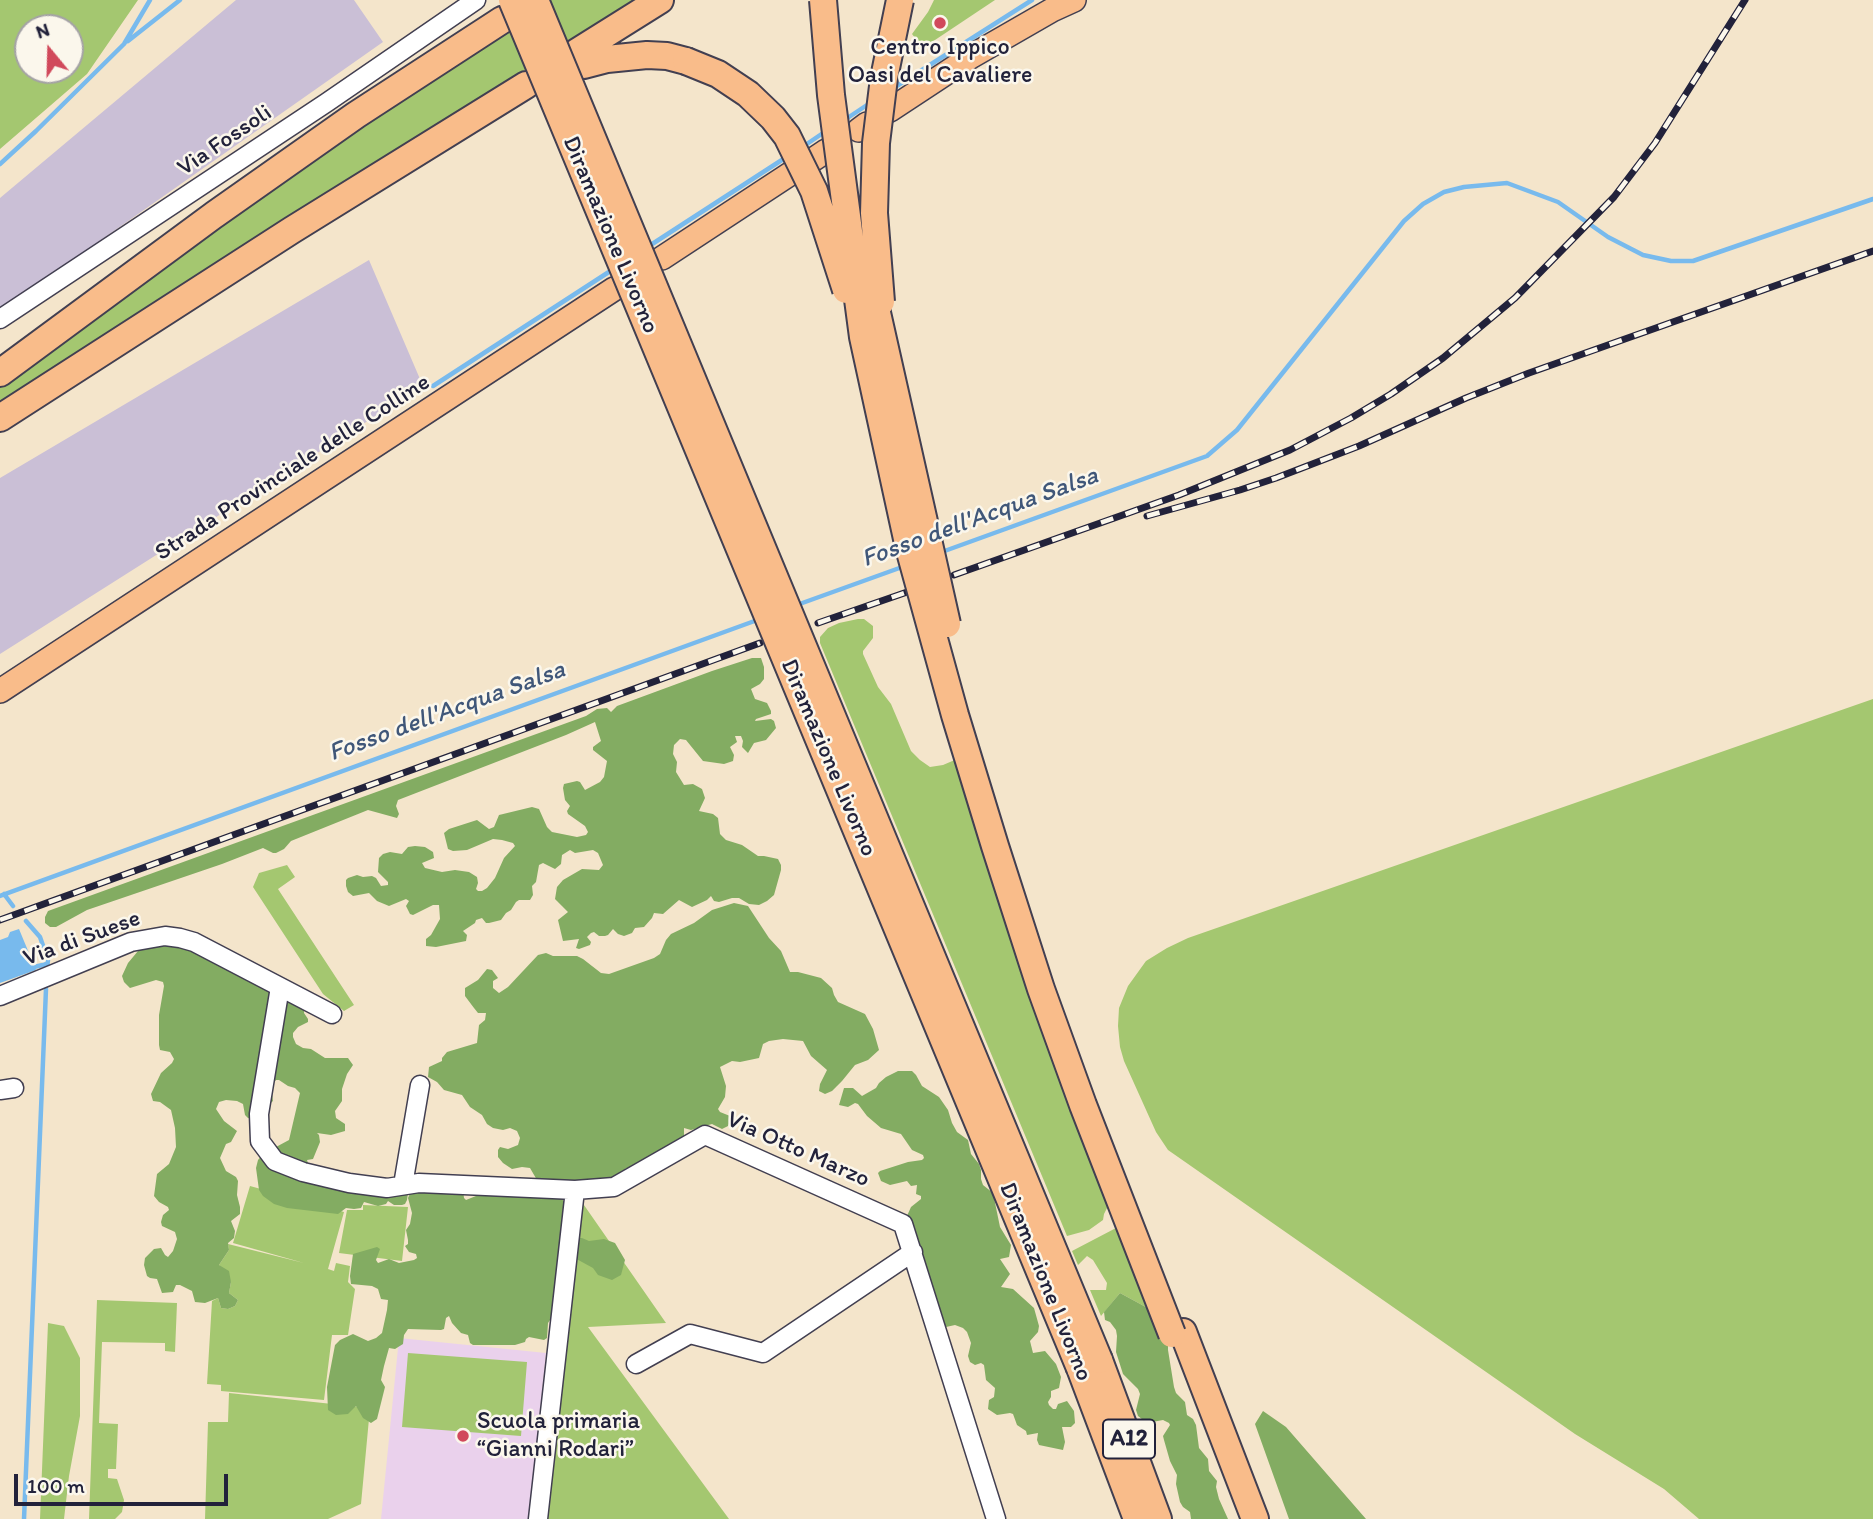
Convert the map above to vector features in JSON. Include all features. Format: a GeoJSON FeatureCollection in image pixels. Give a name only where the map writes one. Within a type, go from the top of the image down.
{"type":"FeatureCollection","features":[{"type":"Feature","properties":{"kind":"highway","name":"Diramazione Livorno"},"geometry":{"type":"LineString","coordinates":[[535,0],[1089,1364],[1137,1519]]}},
{"type":"Feature","properties":{"kind":"highway"},"geometry":{"type":"LineString","coordinates":[[660,0],[581,59],[667,56],[718,74],[748,94],[787,136],[814,191],[835,258],[873,335]]}},
{"type":"Feature","properties":{"kind":"highway"},"geometry":{"type":"LineString","coordinates":[[823,0],[831,95],[909,548],[948,689],[1041,989],[1078,1093],[1255,1519]]}},
{"type":"Feature","properties":{"kind":"highway"},"geometry":{"type":"LineString","coordinates":[[833,0],[842,95],[868,272],[873,335]]}},
{"type":"Feature","properties":{"kind":"highway"},"geometry":{"type":"LineString","coordinates":[[873,335],[875,162],[884,78],[900,0]]}},
{"type":"Feature","properties":{"kind":"highway","name":"Diramazione Livorno"},"geometry":{"type":"LineString","coordinates":[[507,10],[970,1101],[1158,1519]]}},
{"type":"Feature","properties":{"kind":"highway"},"geometry":{"type":"LineString","coordinates":[[0,373],[214,215],[507,10]]}},
{"type":"Feature","properties":{"kind":"highway"},"geometry":{"type":"LineString","coordinates":[[0,418],[268,244],[526,85]]}},
{"type":"Feature","properties":{"kind":"highway"},"geometry":{"type":"LineString","coordinates":[[1178,1333],[1244,1519]]}},
{"type":"Feature","properties":{"kind":"main road"},"geometry":{"type":"LineString","coordinates":[[890,110],[972,56],[1074,0]]}},
{"type":"Feature","properties":{"kind":"main road"},"geometry":{"type":"LineString","coordinates":[[662,258],[812,160]]}},
{"type":"Feature","properties":{"kind":"main road","name":"Strada Provinciale delle Colline"},"geometry":{"type":"LineString","coordinates":[[0,691],[614,289]]}},
{"type":"Feature","properties":{"kind":"street","name":"Via Fossoli"},"geometry":{"type":"LineString","coordinates":[[0,319],[476,0]]}},
{"type":"Feature","properties":{"kind":"street","name":"Via di Suese"},"geometry":{"type":"LineString","coordinates":[[0,996],[131,942],[166,936],[194,942],[332,1014]]}},
{"type":"Feature","properties":{"kind":"street","name":"Via Otto Marzo"},"geometry":{"type":"LineString","coordinates":[[280,987],[259,1114],[260,1141],[275,1161],[303,1172],[387,1188],[419,1183],[575,1190],[614,1187],[705,1135],[903,1224],[996,1519]]}},
{"type":"Feature","properties":{"kind":"street"},"geometry":{"type":"LineString","coordinates":[[403,1185],[420,1085]]}},
{"type":"Feature","properties":{"kind":"street"},"geometry":{"type":"LineString","coordinates":[[538,1519],[575,1190]]}},
{"type":"Feature","properties":{"kind":"street"},"geometry":{"type":"LineString","coordinates":[[636,1364],[690,1334],[762,1353],[913,1252]]}},
{"type":"Feature","properties":{"kind":"shaded area"},"geometry":{"type":"Polygon","coordinates":[[[236,0],[354,0],[383,42],[0,311],[0,198],[236,0]]]}},
{"type":"Feature","properties":{"kind":"shaded area"},"geometry":{"type":"Polygon","coordinates":[[[369,260],[423,386],[0,654],[0,478],[369,260]]]}},
{"type":"Feature","properties":{"kind":"shaded area","name":"Scuola primaria “Gianni Rodari”"},"geometry":{"type":"Polygon","coordinates":[[[399,1338],[546,1353],[529,1519],[381,1519],[399,1338]]]}},
{"type":"Feature","properties":{"kind":"green space"},"geometry":{"type":"Polygon","coordinates":[[[0,0],[138,0],[84,77],[84,14],[14,14],[14,84],[75,84],[0,149],[0,0]]]}},
{"type":"Feature","properties":{"kind":"green space"},"geometry":{"type":"Polygon","coordinates":[[[551,0],[637,0],[387,156],[0,405],[0,382],[395,97],[551,0]]]}},
{"type":"Feature","properties":{"kind":"green space","name":"Centro Ippico Oasi del Cavaliere"},"geometry":{"type":"Polygon","coordinates":[[[934,0],[995,0],[923,48],[912,34],[934,0]]]}},
{"type":"Feature","properties":{"kind":"green space"},"geometry":{"type":"Polygon","coordinates":[[[864,619],[873,626],[873,638],[863,654],[878,687],[891,704],[911,751],[930,767],[957,759],[1109,1204],[1103,1220],[1089,1230],[1067,1236],[820,643],[820,637],[828,628],[864,619]]]}},
{"type":"Feature","properties":{"kind":"green space"},"geometry":{"type":"Polygon","coordinates":[[[752,658],[761,658],[764,679],[751,689],[755,699],[767,703],[771,711],[771,714],[755,721],[771,719],[776,728],[766,740],[754,743],[748,753],[742,747],[741,736],[735,736],[737,742],[730,747],[734,755],[733,761],[724,764],[703,761],[686,740],[680,739],[674,745],[673,754],[677,762],[676,772],[684,785],[693,784],[702,789],[705,798],[699,811],[718,818],[720,834],[726,840],[742,845],[758,856],[778,859],[781,870],[774,895],[759,905],[749,904],[739,898],[719,902],[714,901],[711,896],[692,907],[679,900],[663,914],[654,913],[644,927],[635,928],[632,933],[624,936],[613,929],[605,936],[591,933],[587,937],[590,945],[579,949],[576,948],[579,939],[563,941],[558,920],[568,912],[555,899],[557,887],[563,880],[582,869],[599,870],[603,865],[598,853],[593,850],[575,853],[570,850],[562,855],[561,864],[555,869],[543,863],[539,865],[530,900],[516,902],[501,920],[486,923],[482,918],[476,920],[463,931],[467,935],[466,941],[436,947],[426,946],[426,939],[440,919],[439,905],[433,905],[413,915],[406,906],[409,901],[406,899],[389,906],[377,901],[369,893],[353,896],[348,892],[346,880],[357,875],[372,876],[381,886],[388,885],[378,872],[379,858],[390,852],[402,854],[408,847],[415,846],[425,847],[433,852],[434,858],[422,863],[425,868],[442,872],[469,872],[477,877],[476,889],[482,891],[495,878],[504,858],[515,846],[513,843],[493,839],[467,850],[448,849],[444,833],[477,820],[489,829],[494,827],[499,815],[532,807],[539,809],[552,832],[577,837],[586,835],[588,832],[585,826],[568,814],[570,806],[565,800],[563,788],[564,784],[577,781],[585,790],[604,777],[607,761],[593,750],[601,741],[595,722],[398,800],[397,818],[368,810],[291,841],[276,853],[263,848],[87,910],[56,927],[45,923],[48,911],[586,716],[597,709],[607,708],[611,712],[617,706],[752,658]]]}},
{"type":"Feature","properties":{"kind":"green space"},"geometry":{"type":"Polygon","coordinates":[[[1873,699],[1873,1519],[1699,1519],[1664,1489],[1575,1434],[1168,1150],[1156,1132],[1124,1061],[1118,1026],[1119,1008],[1128,986],[1146,961],[1188,938],[1873,699]]]}},
{"type":"Feature","properties":{"kind":"green space"},"geometry":{"type":"Polygon","coordinates":[[[287,865],[295,877],[278,889],[354,1005],[344,1011],[323,994],[253,887],[259,873],[287,865]]]}},
{"type":"Feature","properties":{"kind":"green space"},"geometry":{"type":"Polygon","coordinates":[[[734,903],[748,906],[781,951],[790,972],[821,978],[832,988],[838,1002],[865,1014],[873,1029],[879,1050],[868,1060],[855,1065],[832,1091],[825,1094],[819,1091],[827,1070],[811,1056],[803,1041],[769,1041],[763,1044],[759,1058],[732,1061],[720,1067],[726,1086],[725,1097],[718,1109],[730,1116],[728,1126],[722,1129],[712,1124],[691,1130],[684,1128],[684,1148],[642,1168],[626,1168],[624,1182],[590,1183],[576,1180],[569,1183],[537,1180],[530,1168],[512,1169],[503,1163],[498,1157],[498,1150],[500,1147],[508,1149],[518,1145],[520,1138],[517,1131],[510,1128],[493,1128],[482,1115],[470,1107],[462,1095],[444,1090],[428,1077],[429,1067],[442,1061],[447,1052],[477,1043],[479,1025],[485,1020],[486,1013],[478,1013],[465,996],[465,988],[478,980],[487,969],[492,970],[498,978],[493,981],[493,988],[499,993],[538,955],[546,953],[553,956],[577,956],[601,973],[609,974],[654,958],[660,954],[671,934],[694,923],[712,910],[734,903]]]}},
{"type":"Feature","properties":{"kind":"green space"},"geometry":{"type":"Polygon","coordinates":[[[162,943],[243,961],[280,997],[304,1005],[308,1022],[293,1033],[296,1044],[325,1058],[348,1058],[353,1065],[342,1089],[342,1101],[335,1111],[336,1118],[345,1124],[345,1131],[331,1135],[317,1133],[320,1142],[313,1159],[307,1160],[308,1163],[324,1173],[408,1193],[405,1204],[402,1205],[394,1205],[388,1201],[378,1206],[364,1202],[361,1208],[346,1208],[338,1214],[274,1204],[259,1190],[256,1168],[263,1154],[289,1140],[300,1093],[276,1080],[271,1086],[273,1101],[252,1119],[245,1115],[243,1104],[226,1100],[219,1102],[216,1109],[224,1121],[237,1131],[231,1142],[226,1144],[220,1158],[226,1171],[238,1181],[240,1207],[240,1214],[231,1221],[235,1231],[234,1238],[228,1243],[229,1250],[219,1265],[229,1271],[229,1293],[238,1300],[235,1306],[228,1309],[221,1308],[218,1298],[205,1303],[195,1302],[192,1291],[180,1285],[176,1285],[173,1292],[162,1293],[157,1279],[147,1276],[144,1265],[145,1258],[154,1249],[161,1248],[168,1257],[177,1239],[175,1232],[162,1226],[163,1215],[169,1210],[168,1207],[154,1196],[157,1174],[169,1164],[176,1147],[175,1128],[171,1110],[160,1102],[153,1101],[151,1094],[161,1073],[174,1059],[170,1052],[160,1050],[159,1045],[163,982],[156,980],[130,988],[122,976],[138,951],[162,943]]]}},
{"type":"Feature","properties":{"kind":"green space"},"geometry":{"type":"Polygon","coordinates":[[[898,1071],[912,1071],[922,1086],[939,1097],[957,1132],[968,1140],[971,1154],[981,1170],[983,1185],[993,1193],[1000,1227],[1011,1245],[1009,1257],[1000,1259],[1010,1274],[1001,1287],[1013,1289],[1034,1308],[1039,1326],[1038,1332],[1030,1341],[1033,1353],[1045,1351],[1056,1364],[1061,1377],[1059,1388],[1051,1391],[1049,1405],[1056,1409],[1058,1404],[1067,1401],[1074,1411],[1075,1423],[1071,1427],[1062,1427],[1065,1442],[1063,1450],[1039,1445],[1038,1433],[1027,1435],[1026,1431],[1017,1425],[1013,1414],[997,1415],[988,1409],[995,1388],[986,1380],[984,1365],[970,1362],[968,1356],[971,1343],[967,1332],[955,1325],[946,1327],[936,1321],[915,1232],[907,1223],[911,1207],[921,1199],[921,1196],[916,1194],[917,1185],[911,1186],[907,1181],[890,1185],[881,1181],[878,1173],[922,1160],[923,1155],[912,1150],[901,1134],[881,1128],[858,1104],[848,1107],[839,1105],[844,1088],[853,1088],[862,1096],[898,1071]]]}},
{"type":"Feature","properties":{"kind":"green space"},"geometry":{"type":"Polygon","coordinates":[[[250,1186],[344,1212],[328,1269],[334,1271],[336,1263],[350,1266],[348,1282],[355,1289],[348,1335],[332,1335],[324,1400],[221,1391],[221,1385],[207,1384],[212,1301],[218,1298],[221,1308],[228,1309],[235,1306],[238,1300],[229,1293],[231,1282],[219,1265],[229,1250],[228,1244],[304,1263],[233,1243],[250,1186]]]}},
{"type":"Feature","properties":{"kind":"green space"},"geometry":{"type":"Polygon","coordinates":[[[484,1188],[559,1197],[565,1202],[558,1308],[548,1323],[547,1338],[544,1340],[529,1337],[525,1342],[515,1345],[473,1345],[468,1335],[461,1333],[449,1316],[444,1329],[441,1330],[408,1329],[403,1344],[395,1349],[389,1348],[381,1380],[385,1387],[377,1419],[371,1423],[363,1418],[356,1406],[348,1414],[336,1415],[328,1410],[327,1387],[335,1345],[353,1334],[368,1341],[376,1338],[382,1333],[387,1310],[388,1300],[381,1299],[378,1289],[351,1284],[353,1254],[377,1247],[380,1249],[376,1260],[378,1263],[389,1259],[399,1263],[414,1260],[417,1258],[416,1254],[409,1252],[405,1246],[408,1244],[406,1230],[412,1213],[408,1198],[412,1189],[463,1190],[466,1200],[476,1196],[484,1188]]]}},
{"type":"Feature","properties":{"kind":"green space"},"geometry":{"type":"Polygon","coordinates":[[[577,1195],[666,1323],[588,1327],[729,1519],[542,1519],[577,1195]]]}},
{"type":"Feature","properties":{"kind":"green space"},"geometry":{"type":"Polygon","coordinates":[[[363,1205],[408,1207],[402,1261],[339,1253],[347,1210],[363,1210],[363,1205]]]}},
{"type":"Feature","properties":{"kind":"green space"},"geometry":{"type":"Polygon","coordinates":[[[1116,1228],[1155,1312],[1120,1293],[1101,1316],[1090,1290],[1106,1290],[1107,1283],[1093,1260],[1087,1256],[1078,1265],[1072,1251],[1116,1228]]]}},
{"type":"Feature","properties":{"kind":"green space"},"geometry":{"type":"Polygon","coordinates":[[[575,1238],[589,1241],[604,1239],[615,1243],[625,1260],[621,1275],[612,1280],[598,1275],[593,1268],[571,1256],[575,1238]]]}},
{"type":"Feature","properties":{"kind":"green space"},"geometry":{"type":"Polygon","coordinates":[[[1120,1293],[1155,1312],[1168,1336],[1174,1387],[1185,1402],[1187,1415],[1196,1425],[1199,1448],[1208,1459],[1209,1471],[1217,1481],[1219,1499],[1228,1519],[1191,1519],[1190,1512],[1180,1502],[1177,1475],[1163,1436],[1169,1423],[1163,1420],[1147,1423],[1138,1416],[1136,1410],[1140,1394],[1123,1374],[1116,1352],[1116,1330],[1105,1320],[1104,1312],[1120,1293]]]}},
{"type":"Feature","properties":{"kind":"green space"},"geometry":{"type":"Polygon","coordinates":[[[97,1300],[177,1303],[175,1352],[165,1351],[165,1343],[102,1342],[99,1423],[118,1424],[116,1469],[108,1469],[108,1478],[117,1479],[124,1500],[122,1512],[115,1519],[89,1519],[97,1300]]]}},
{"type":"Feature","properties":{"kind":"green space"},"geometry":{"type":"Polygon","coordinates":[[[48,1323],[64,1326],[80,1358],[80,1416],[64,1519],[40,1519],[48,1323]]]}},
{"type":"Feature","properties":{"kind":"green space"},"geometry":{"type":"Polygon","coordinates":[[[408,1353],[527,1362],[521,1436],[402,1427],[408,1353]]]}},
{"type":"Feature","properties":{"kind":"green space"},"geometry":{"type":"Polygon","coordinates":[[[229,1393],[370,1408],[361,1504],[328,1519],[205,1519],[208,1422],[228,1422],[229,1393]]]}},
{"type":"Feature","properties":{"kind":"green space"},"geometry":{"type":"Polygon","coordinates":[[[1263,1411],[1286,1427],[1366,1519],[1289,1519],[1255,1424],[1263,1411]]]}},
{"type":"Feature","properties":{"kind":"water"},"geometry":{"type":"Polygon","coordinates":[[[19,929],[36,970],[0,983],[0,940],[19,929]]]}},
{"type":"Feature","properties":{"kind":"waterway"},"geometry":{"type":"LineString","coordinates":[[0,164],[124,44],[150,0]]}},
{"type":"Feature","properties":{"kind":"waterway"},"geometry":{"type":"LineString","coordinates":[[128,41],[180,0]]}},
{"type":"Feature","properties":{"kind":"waterway"},"geometry":{"type":"LineString","coordinates":[[892,89],[1032,0]]}},
{"type":"Feature","properties":{"kind":"waterway"},"geometry":{"type":"LineString","coordinates":[[843,121],[870,103]]}},
{"type":"Feature","properties":{"kind":"waterway"},"geometry":{"type":"LineString","coordinates":[[801,148],[826,131]]}},
{"type":"Feature","properties":{"kind":"waterway"},"geometry":{"type":"LineString","coordinates":[[646,248],[788,156]]}},
{"type":"Feature","properties":{"kind":"waterway","name":"Fosso dell'Acqua Salsa"},"geometry":{"type":"LineString","coordinates":[[939,553],[1207,456],[1237,430],[1404,221],[1423,204],[1444,192],[1464,187],[1507,183],[1558,202],[1608,237],[1643,255],[1671,261],[1693,261],[1873,199]]}},
{"type":"Feature","properties":{"kind":"waterway"},"geometry":{"type":"LineString","coordinates":[[433,386],[615,268]]}},
{"type":"Feature","properties":{"kind":"waterway","name":"Fosso dell'Acqua Salsa"},"geometry":{"type":"LineString","coordinates":[[794,606],[905,566]]}},
{"type":"Feature","properties":{"kind":"waterway","name":"Fosso dell'Acqua Salsa"},"geometry":{"type":"LineString","coordinates":[[0,896],[760,619]]}},
{"type":"Feature","properties":{"kind":"waterway"},"geometry":{"type":"LineString","coordinates":[[4,894],[13,906]]}},
{"type":"Feature","properties":{"kind":"waterway"},"geometry":{"type":"LineString","coordinates":[[26,921],[40,937],[48,960],[47,968]]}},
{"type":"Feature","properties":{"kind":"waterway"},"geometry":{"type":"LineString","coordinates":[[31,965],[34,967],[47,964]]}},
{"type":"Feature","properties":{"kind":"waterway"},"geometry":{"type":"LineString","coordinates":[[24,1519],[46,989]]}},
{"type":"Feature","properties":{"kind":"railway"},"geometry":{"type":"LineString","coordinates":[[954,575],[1179,495],[1290,450],[1391,394],[1443,358],[1515,298],[1614,197],[1655,143],[1745,0]]}},
{"type":"Feature","properties":{"kind":"railway"},"geometry":{"type":"LineString","coordinates":[[1147,516],[1276,478],[1359,446],[1529,373],[1873,251]]}},
{"type":"Feature","properties":{"kind":"railway"},"geometry":{"type":"LineString","coordinates":[[818,623],[910,591]]}},
{"type":"Feature","properties":{"kind":"railway"},"geometry":{"type":"LineString","coordinates":[[0,920],[760,643]]}},
{"type":"Feature","properties":{"kind":"place","name":"Centro Ippico Oasi del Cavaliere"},"geometry":{"type":"Point","coordinates":[940,23]}},
{"type":"Feature","properties":{"kind":"place","name":"Scuola primaria “Gianni Rodari”"},"geometry":{"type":"Point","coordinates":[463,1436]}}]}
